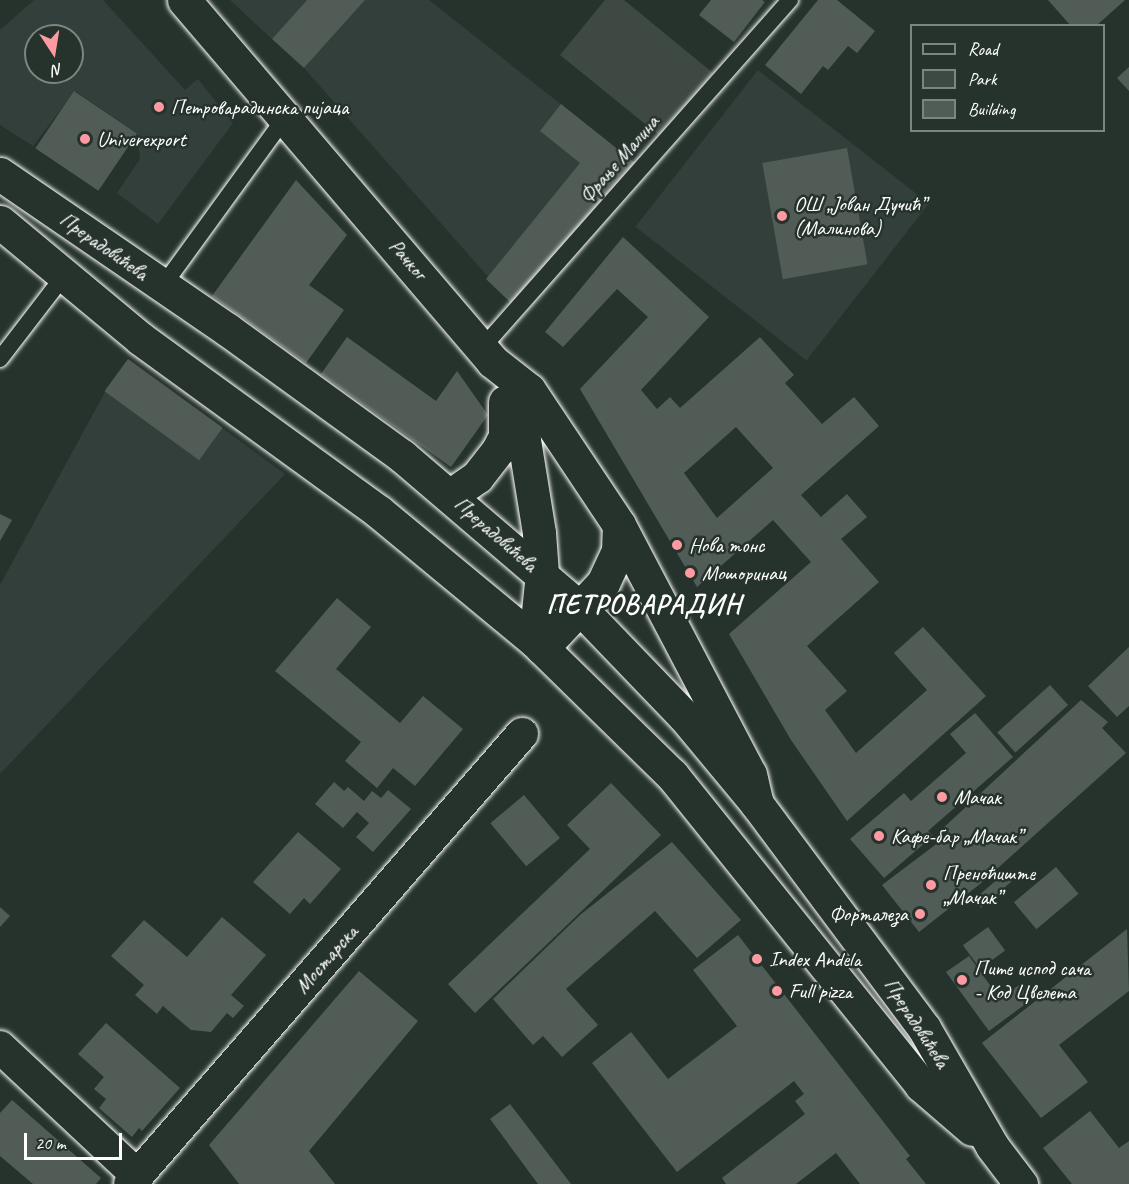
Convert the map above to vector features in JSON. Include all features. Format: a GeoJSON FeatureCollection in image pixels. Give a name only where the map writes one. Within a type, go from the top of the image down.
{"type":"FeatureCollection","features":[{"type":"Feature","properties":{"kind":"main road","name":"Рачког"},"geometry":{"type":"LineString","coordinates":[[184,0],[487,354],[529,390],[619,525],[750,774],[758,804]]}},
{"type":"Feature","properties":{"kind":"main road","name":"Прерадовићева"},"geometry":{"type":"LineString","coordinates":[[0,174],[228,330],[451,495],[580,608],[684,716],[758,804],[924,1028],[992,1146],[1021,1184]]}},
{"type":"Feature","properties":{"kind":"main road","name":"Прерадовићева"},"geometry":{"type":"LineString","coordinates":[[0,222],[63,277],[379,513],[538,644],[672,775],[921,1085],[992,1146]]}},
{"type":"Feature","properties":{"kind":"main road"},"geometry":{"type":"LineString","coordinates":[[487,354],[506,403],[524,440],[530,469],[542,573],[538,644]]}},
{"type":"Feature","properties":{"kind":"main road"},"geometry":{"type":"LineString","coordinates":[[451,495],[477,477],[498,450],[505,436],[506,403]]}},
{"type":"Feature","properties":{"kind":"main road"},"geometry":{"type":"LineString","coordinates":[[538,644],[580,608],[612,568],[618,551],[619,525]]}},
{"type":"Feature","properties":{"kind":"street","name":"Мостарска"},"geometry":{"type":"LineString","coordinates":[[141,1178],[522,734]]}},
{"type":"Feature","properties":{"kind":"street"},"geometry":{"type":"LineString","coordinates":[[0,1047],[141,1178]]}},
{"type":"Feature","properties":{"kind":"lane","name":"Фрање Малина"},"geometry":{"type":"LineString","coordinates":[[487,354],[790,0]]}},
{"type":"Feature","properties":{"kind":"lane"},"geometry":{"type":"LineString","coordinates":[[162,287],[285,118]]}},
{"type":"Feature","properties":{"kind":"lane"},"geometry":{"type":"LineString","coordinates":[[0,359],[63,277]]}},
{"type":"Feature","properties":{"kind":"shaded area","name":"Петроварадинска пијаца"},"geometry":{"type":"Polygon","coordinates":[[[34,0],[103,0],[185,90],[198,79],[233,123],[158,224],[117,193],[140,159],[137,133],[75,91],[33,146],[0,125],[0,30],[34,0]]]}},
{"type":"Feature","properties":{"kind":"shaded area"},"geometry":{"type":"Polygon","coordinates":[[[230,0],[307,0],[272,39],[230,0]]]}},
{"type":"Feature","properties":{"kind":"shaded area"},"geometry":{"type":"Polygon","coordinates":[[[365,0],[429,0],[635,163],[513,305],[304,68],[365,0]]]}},
{"type":"Feature","properties":{"kind":"shaded area","name":"ОШ „Јован Дучић” (Малинова)"},"geometry":{"type":"Polygon","coordinates":[[[758,70],[929,204],[806,360],[635,227],[758,70]]]}},
{"type":"Feature","properties":{"kind":"shaded area"},"geometry":{"type":"Polygon","coordinates":[[[128,359],[285,474],[0,774],[0,585],[105,392],[128,359]]]}},
{"type":"Feature","properties":{"kind":"green space"},"geometry":{"type":"Polygon","coordinates":[[[605,0],[624,0],[713,73],[660,136],[560,55],[605,0]]]}},
{"type":"Feature","properties":{"kind":"building"},"geometry":{"type":"Polygon","coordinates":[[[307,0],[365,0],[304,68],[272,39],[307,0]]]}},
{"type":"Feature","properties":{"kind":"building"},"geometry":{"type":"Polygon","coordinates":[[[711,0],[762,0],[765,2],[734,42],[699,15],[711,0]]]}},
{"type":"Feature","properties":{"kind":"building"},"geometry":{"type":"Polygon","coordinates":[[[818,0],[837,0],[875,31],[857,53],[848,46],[828,70],[823,66],[801,94],[765,65],[818,0]]]}},
{"type":"Feature","properties":{"kind":"building"},"geometry":{"type":"Polygon","coordinates":[[[1048,0],[1125,0],[1098,24],[1069,24],[1048,0]]]}},
{"type":"Feature","properties":{"kind":"building"},"geometry":{"type":"Polygon","coordinates":[[[1129,67],[1129,91],[1117,78],[1129,67]]]}},
{"type":"Feature","properties":{"kind":"building","name":"Univerexport"},"geometry":{"type":"Polygon","coordinates":[[[74,91],[137,133],[98,191],[35,148],[74,91]]]}},
{"type":"Feature","properties":{"kind":"building"},"geometry":{"type":"Polygon","coordinates":[[[561,104],[635,163],[513,305],[486,279],[580,163],[540,131],[561,104]]]}},
{"type":"Feature","properties":{"kind":"building"},"geometry":{"type":"Polygon","coordinates":[[[847,148],[867,264],[783,279],[762,163],[847,148]]]}},
{"type":"Feature","properties":{"kind":"building"},"geometry":{"type":"Polygon","coordinates":[[[296,180],[347,235],[309,285],[344,310],[306,363],[212,296],[296,180]]]}},
{"type":"Feature","properties":{"kind":"building"},"geometry":{"type":"Polygon","coordinates":[[[623,237],[709,317],[641,390],[657,409],[670,397],[680,408],[760,337],[794,375],[785,383],[822,424],[854,397],[879,426],[801,495],[821,517],[847,494],[867,517],[841,539],[879,582],[807,646],[847,691],[825,710],[856,753],[927,690],[894,653],[923,627],[986,696],[847,821],[791,740],[729,634],[811,562],[773,520],[697,587],[580,389],[648,317],[617,289],[563,347],[545,332],[623,237]],[[736,427],[684,473],[717,518],[773,468],[736,427]]]}},
{"type":"Feature","properties":{"kind":"building"},"geometry":{"type":"Polygon","coordinates":[[[347,337],[436,401],[457,371],[488,415],[451,467],[321,374],[347,337]]]}},
{"type":"Feature","properties":{"kind":"building"},"geometry":{"type":"Polygon","coordinates":[[[128,359],[223,428],[199,460],[104,391],[128,359]]]}},
{"type":"Feature","properties":{"kind":"building"},"geometry":{"type":"Polygon","coordinates":[[[0,514],[12,520],[0,541],[0,514]]]}},
{"type":"Feature","properties":{"kind":"building"},"geometry":{"type":"Polygon","coordinates":[[[337,598],[371,627],[336,669],[400,723],[423,696],[463,729],[415,786],[393,768],[377,788],[345,761],[361,742],[275,671],[337,598]]]}},
{"type":"Feature","properties":{"kind":"building"},"geometry":{"type":"Polygon","coordinates":[[[1129,647],[1129,706],[1117,717],[1088,686],[1129,647]]]}},
{"type":"Feature","properties":{"kind":"building"},"geometry":{"type":"Polygon","coordinates":[[[1050,685],[1068,705],[1015,753],[997,733],[1050,685]]]}},
{"type":"Feature","properties":{"kind":"building"},"geometry":{"type":"Polygon","coordinates":[[[1081,700],[1108,722],[1102,728],[1126,753],[980,884],[919,932],[882,885],[947,836],[941,830],[1081,700]]]}},
{"type":"Feature","properties":{"kind":"building","name":"Мачак"},"geometry":{"type":"Polygon","coordinates":[[[975,713],[1013,757],[928,831],[933,836],[884,878],[850,839],[904,793],[911,801],[966,753],[950,734],[975,713]]]}},
{"type":"Feature","properties":{"kind":"building"},"geometry":{"type":"Polygon","coordinates":[[[334,782],[344,791],[348,787],[364,801],[372,791],[381,798],[388,790],[411,809],[373,852],[356,837],[369,823],[357,812],[343,828],[315,804],[334,782]]]}},
{"type":"Feature","properties":{"kind":"building"},"geometry":{"type":"Polygon","coordinates":[[[611,783],[661,835],[475,1013],[448,984],[590,849],[567,825],[611,783]]]}},
{"type":"Feature","properties":{"kind":"building"},"geometry":{"type":"Polygon","coordinates":[[[524,795],[560,838],[526,866],[490,823],[524,795]]]}},
{"type":"Feature","properties":{"kind":"building"},"geometry":{"type":"Polygon","coordinates":[[[298,832],[341,869],[310,904],[304,898],[290,914],[253,882],[298,832]]]}},
{"type":"Feature","properties":{"kind":"building"},"geometry":{"type":"Polygon","coordinates":[[[672,842],[741,920],[697,958],[655,911],[566,989],[598,1025],[562,1057],[543,1036],[533,1045],[493,999],[580,915],[672,842]]]}},
{"type":"Feature","properties":{"kind":"building"},"geometry":{"type":"Polygon","coordinates":[[[1056,867],[1078,894],[1036,929],[1014,902],[1056,867]]]}},
{"type":"Feature","properties":{"kind":"building"},"geometry":{"type":"Polygon","coordinates":[[[1008,870],[1015,878],[981,908],[974,900],[1008,870]]]}},
{"type":"Feature","properties":{"kind":"building"},"geometry":{"type":"Polygon","coordinates":[[[0,907],[10,916],[0,927],[0,907]]]}},
{"type":"Feature","properties":{"kind":"building"},"geometry":{"type":"Polygon","coordinates":[[[222,917],[266,955],[231,995],[244,1006],[233,1018],[227,1013],[211,1032],[191,1030],[163,1006],[157,1014],[135,995],[144,985],[111,956],[144,920],[187,957],[222,917]]]}},
{"type":"Feature","properties":{"kind":"building"},"geometry":{"type":"Polygon","coordinates":[[[988,927],[1005,950],[980,969],[963,945],[988,927]]]}},
{"type":"Feature","properties":{"kind":"building"},"geometry":{"type":"Polygon","coordinates":[[[1127,929],[1129,991],[1059,1045],[1088,1082],[1041,1118],[982,1043],[1127,929]]]}},
{"type":"Feature","properties":{"kind":"building"},"geometry":{"type":"Polygon","coordinates":[[[738,935],[910,1156],[906,1159],[926,1184],[860,1184],[836,1153],[796,1184],[726,1184],[722,1178],[805,1114],[795,1101],[804,1094],[794,1081],[677,1172],[592,1063],[631,1032],[668,1079],[737,1026],[693,970],[738,935]]]}},
{"type":"Feature","properties":{"kind":"building"},"geometry":{"type":"Polygon","coordinates":[[[969,956],[1000,999],[1023,982],[1035,997],[989,1031],[946,972],[969,956]]]}},
{"type":"Feature","properties":{"kind":"building"},"geometry":{"type":"Polygon","coordinates":[[[359,971],[418,1021],[309,1151],[335,1184],[239,1184],[209,1145],[359,971]]]}},
{"type":"Feature","properties":{"kind":"building"},"geometry":{"type":"Polygon","coordinates":[[[106,1023],[180,1088],[142,1131],[139,1128],[132,1137],[99,1108],[106,1099],[94,1089],[104,1077],[78,1054],[106,1023]]]}},
{"type":"Feature","properties":{"kind":"building"},"geometry":{"type":"Polygon","coordinates":[[[12,1100],[101,1178],[96,1184],[33,1184],[0,1156],[0,1113],[12,1100]]]}},
{"type":"Feature","properties":{"kind":"building"},"geometry":{"type":"Polygon","coordinates":[[[510,1104],[571,1184],[538,1184],[490,1119],[510,1104]]]}},
{"type":"Feature","properties":{"kind":"building"},"geometry":{"type":"Polygon","coordinates":[[[1090,1111],[1119,1148],[1129,1141],[1129,1184],[1072,1184],[1043,1148],[1090,1111]]]}},
{"type":"Feature","properties":{"kind":"place","name":"Петроварадинска пијаца"},"geometry":{"type":"Point","coordinates":[159,107]}},
{"type":"Feature","properties":{"kind":"place","name":"Univerexport"},"geometry":{"type":"Point","coordinates":[85,139]}},
{"type":"Feature","properties":{"kind":"place","name":"ОШ „Јован Дучић” (Малинова)"},"geometry":{"type":"Point","coordinates":[782,216]}},
{"type":"Feature","properties":{"kind":"place","name":"Нова тонс"},"geometry":{"type":"Point","coordinates":[677,545]}},
{"type":"Feature","properties":{"kind":"place","name":"Мошоринац"},"geometry":{"type":"Point","coordinates":[690,573]}},
{"type":"Feature","properties":{"kind":"place","name":"Мачак"},"geometry":{"type":"Point","coordinates":[942,797]}},
{"type":"Feature","properties":{"kind":"place","name":"Кафе-бар „Мачак”"},"geometry":{"type":"Point","coordinates":[879,836]}},
{"type":"Feature","properties":{"kind":"place","name":"Преноћиште „Мачак”"},"geometry":{"type":"Point","coordinates":[931,885]}},
{"type":"Feature","properties":{"kind":"place","name":"Форталеза"},"geometry":{"type":"Point","coordinates":[920,914]}},
{"type":"Feature","properties":{"kind":"place","name":"Index Andela"},"geometry":{"type":"Point","coordinates":[757,959]}},
{"type":"Feature","properties":{"kind":"place","name":"Пите испод сача - Код Цвелета"},"geometry":{"type":"Point","coordinates":[962,980]}},
{"type":"Feature","properties":{"kind":"place","name":"Full pizza"},"geometry":{"type":"Point","coordinates":[777,991]}},
{"type":"Feature","properties":{"kind":"district","name":"ПЕТРОВАРАДИН"},"geometry":{"type":"Point","coordinates":[644,605]}}]}
